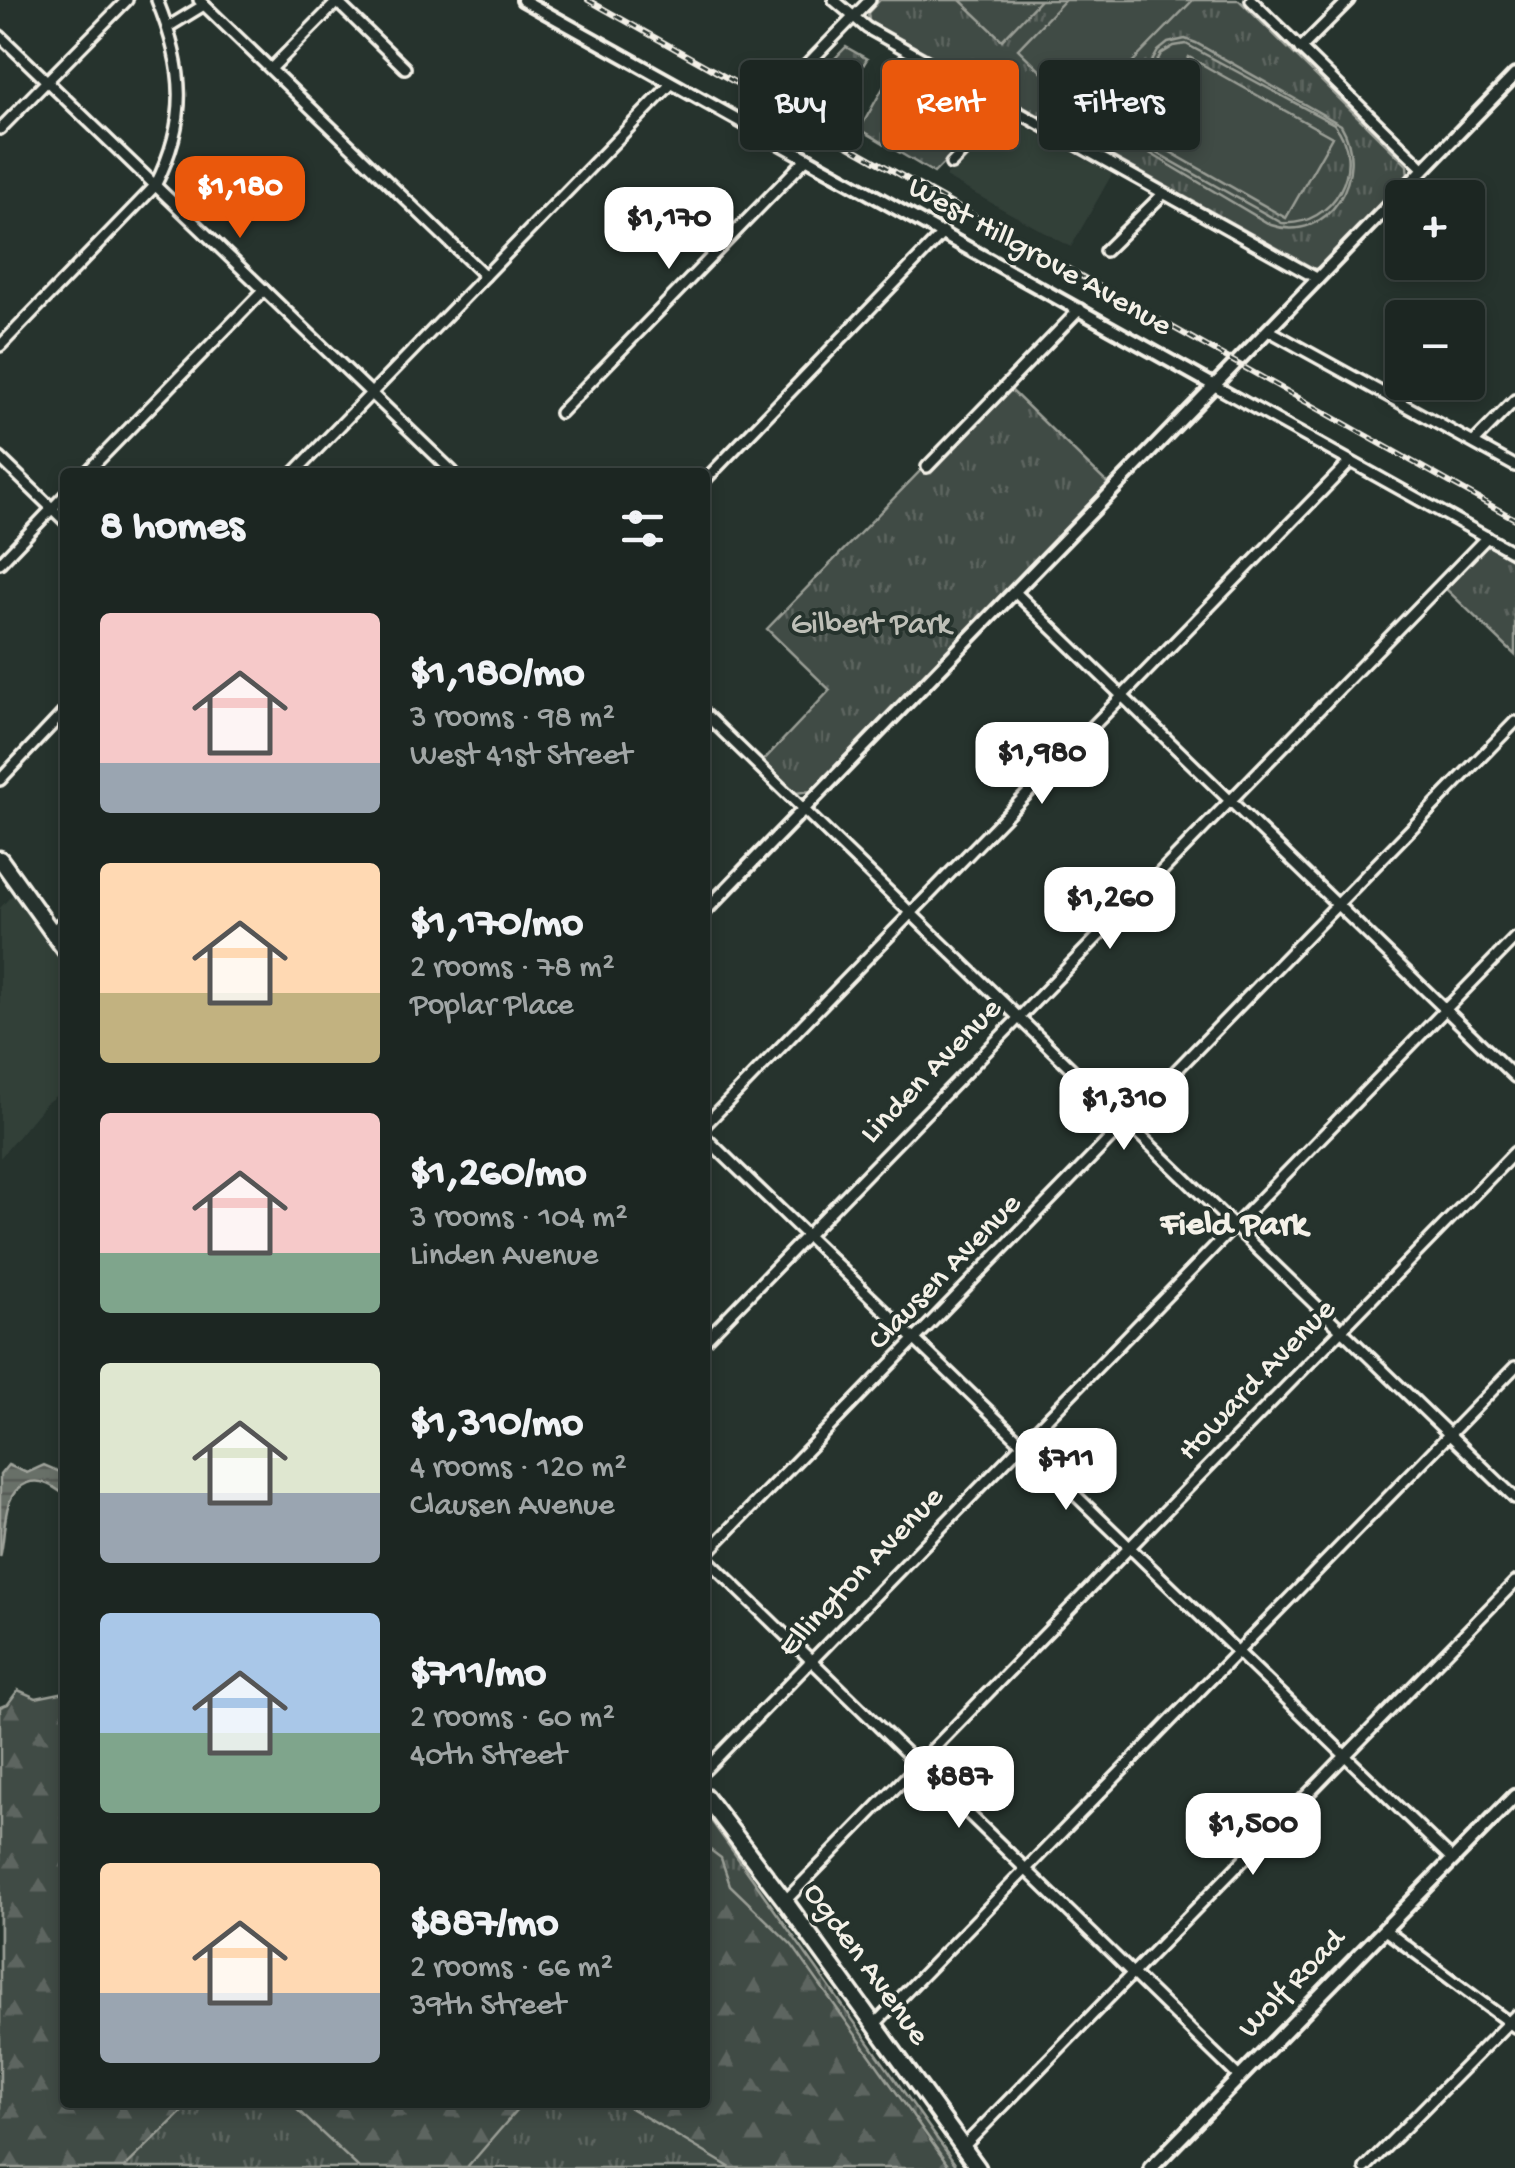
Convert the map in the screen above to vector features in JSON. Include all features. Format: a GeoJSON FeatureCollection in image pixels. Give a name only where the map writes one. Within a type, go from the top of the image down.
{"type":"FeatureCollection","features":[{"type":"Feature","properties":{"kind":"main road"},"geometry":{"type":"LineString","coordinates":[[0,860],[60,943]]}},
{"type":"Feature","properties":{"kind":"main road","name":"Wolf Road"},"geometry":{"type":"LineString","coordinates":[[1151,2168],[1515,1796]]}},
{"type":"Feature","properties":{"kind":"main road","name":"Ogden Avenue"},"geometry":{"type":"LineString","coordinates":[[710,1803],[978,2168]]}},
{"type":"Feature","properties":{"kind":"street"},"geometry":{"type":"LineString","coordinates":[[0,129],[127,0]]}},
{"type":"Feature","properties":{"kind":"street"},"geometry":{"type":"LineString","coordinates":[[0,346],[154,186],[174,145],[180,104],[178,62],[158,0]]}},
{"type":"Feature","properties":{"kind":"street","name":"West Hillgrove Avenue"},"geometry":{"type":"LineString","coordinates":[[523,0],[1214,386]]}},
{"type":"Feature","properties":{"kind":"street"},"geometry":{"type":"LineString","coordinates":[[834,0],[852,18],[926,60]]}},
{"type":"Feature","properties":{"kind":"street"},"geometry":{"type":"LineString","coordinates":[[811,60],[870,0]]}},
{"type":"Feature","properties":{"kind":"street"},"geometry":{"type":"LineString","coordinates":[[1251,0],[1424,169]]}},
{"type":"Feature","properties":{"kind":"street"},"geometry":{"type":"LineString","coordinates":[[1300,49],[1349,0]]}},
{"type":"Feature","properties":{"kind":"street"},"geometry":{"type":"LineString","coordinates":[[271,69],[338,1],[406,68]]}},
{"type":"Feature","properties":{"kind":"street"},"geometry":{"type":"LineString","coordinates":[[168,27],[202,3],[485,276]]}},
{"type":"Feature","properties":{"kind":"street"},"geometry":{"type":"LineString","coordinates":[[0,36],[449,468]]}},
{"type":"Feature","properties":{"kind":"street"},"geometry":{"type":"LineString","coordinates":[[710,906],[1515,75]]}},
{"type":"Feature","properties":{"kind":"street"},"geometry":{"type":"LineString","coordinates":[[299,468],[671,84]]}},
{"type":"Feature","properties":{"kind":"street"},"geometry":{"type":"LineString","coordinates":[[1019,113],[1318,279]]}},
{"type":"Feature","properties":{"kind":"street"},"geometry":{"type":"LineString","coordinates":[[950,164],[964,150]]}},
{"type":"Feature","properties":{"kind":"street"},"geometry":{"type":"LineString","coordinates":[[560,413],[806,158]]}},
{"type":"Feature","properties":{"kind":"street"},"geometry":{"type":"LineString","coordinates":[[1105,251],[1162,195]]}},
{"type":"Feature","properties":{"kind":"street"},"geometry":{"type":"LineString","coordinates":[[710,475],[944,232]]}},
{"type":"Feature","properties":{"kind":"street"},"geometry":{"type":"LineString","coordinates":[[91,468],[264,290]]}},
{"type":"Feature","properties":{"kind":"street"},"geometry":{"type":"LineString","coordinates":[[927,467],[1080,309]]}},
{"type":"Feature","properties":{"kind":"street"},"geometry":{"type":"LineString","coordinates":[[1268,330],[1515,466]]}},
{"type":"Feature","properties":{"kind":"street"},"geometry":{"type":"LineString","coordinates":[[1214,386],[1515,553]]}},
{"type":"Feature","properties":{"kind":"street"},"geometry":{"type":"LineString","coordinates":[[1474,442],[1515,400]]}},
{"type":"Feature","properties":{"kind":"street"},"geometry":{"type":"LineString","coordinates":[[0,458],[60,516]]}},
{"type":"Feature","properties":{"kind":"street"},"geometry":{"type":"LineString","coordinates":[[710,1119],[1350,462]]}},
{"type":"Feature","properties":{"kind":"street"},"geometry":{"type":"LineString","coordinates":[[0,562],[60,500]]}},
{"type":"Feature","properties":{"kind":"street","name":"Linden Avenue"},"geometry":{"type":"LineString","coordinates":[[710,1335],[1487,537]]}},
{"type":"Feature","properties":{"kind":"street"},"geometry":{"type":"LineString","coordinates":[[1014,592],[1515,1077]]}},
{"type":"Feature","properties":{"kind":"street"},"geometry":{"type":"LineString","coordinates":[[0,780],[60,717]]}},
{"type":"Feature","properties":{"kind":"street"},"geometry":{"type":"LineString","coordinates":[[710,719],[1515,1498]]}},
{"type":"Feature","properties":{"kind":"street","name":"Clausen Avenue"},"geometry":{"type":"LineString","coordinates":[[710,1551],[1515,722]]}},
{"type":"Feature","properties":{"kind":"street"},"geometry":{"type":"LineString","coordinates":[[52,932],[60,924]]}},
{"type":"Feature","properties":{"kind":"street","name":"Ellington Avenue"},"geometry":{"type":"LineString","coordinates":[[710,1765],[1515,938]]}},
{"type":"Feature","properties":{"kind":"street"},"geometry":{"type":"LineString","coordinates":[[710,1142],[1453,1860]]}},
{"type":"Feature","properties":{"kind":"street","name":"Howard Avenue"},"geometry":{"type":"LineString","coordinates":[[785,1901],[1515,1152]]}},
{"type":"Feature","properties":{"kind":"street"},"geometry":{"type":"LineString","coordinates":[[875,2024],[1515,1367]]}},
{"type":"Feature","properties":{"kind":"street"},"geometry":{"type":"LineString","coordinates":[[710,1561],[1240,2078]]}},
{"type":"Feature","properties":{"kind":"street"},"geometry":{"type":"LineString","coordinates":[[963,2147],[1515,1582]]}},
{"type":"Feature","properties":{"kind":"street"},"geometry":{"type":"LineString","coordinates":[[1366,2168],[1513,2022],[1385,1930]]}},
{"type":"Feature","properties":{"kind":"shaded area"},"geometry":{"type":"Polygon","coordinates":[[[1019,123],[1039,134],[1039,150],[1068,150],[1112,174],[1071,247],[945,177],[972,150],[1019,150],[1019,123]]]}},
{"type":"Feature","properties":{"kind":"shaded area"},"geometry":{"type":"Polygon","coordinates":[[[14,893],[60,959],[60,1093],[45,1104],[0,1158],[0,908],[14,893]]]}},
{"type":"Feature","properties":{"kind":"shaded area"},"geometry":{"type":"Polygon","coordinates":[[[8,1465],[27,1473],[44,1465],[60,1472],[60,1492],[43,1482],[27,1483],[12,1496],[0,1557],[0,1475],[8,1465]]]}},
{"type":"Feature","properties":{"kind":"green space"},"geometry":{"type":"Polygon","coordinates":[[[880,0],[1239,0],[1407,165],[1408,177],[1385,180],[1385,201],[1315,269],[1101,150],[1200,150],[1200,60],[1039,60],[1039,116],[1019,104],[1019,60],[939,60],[869,21],[868,13],[880,0]]]}},
{"type":"Feature","properties":{"kind":"green space"},"geometry":{"type":"Polygon","coordinates":[[[960,0],[1040,0],[1002,40],[960,0]]]}},
{"type":"Feature","properties":{"kind":"green space"},"geometry":{"type":"Polygon","coordinates":[[[1065,0],[1193,0],[1135,60],[1039,60],[1039,70],[1018,49],[1065,0]]]}},
{"type":"Feature","properties":{"kind":"green space"},"geometry":{"type":"Polygon","coordinates":[[[1185,39],[1196,43],[1341,125],[1349,144],[1351,164],[1339,200],[1327,215],[1311,225],[1271,225],[1144,150],[1152,150],[1282,223],[1301,222],[1317,215],[1340,190],[1346,174],[1344,140],[1334,124],[1186,44],[1174,46],[1153,60],[1168,43],[1185,39]]]}},
{"type":"Feature","properties":{"kind":"green space"},"geometry":{"type":"Polygon","coordinates":[[[846,47],[867,59],[862,67],[862,60],[833,60],[846,47]]]}},
{"type":"Feature","properties":{"kind":"green space"},"geometry":{"type":"Polygon","coordinates":[[[1200,63],[1332,137],[1286,218],[1167,150],[1200,150],[1200,63]]]}},
{"type":"Feature","properties":{"kind":"green space"},"geometry":{"type":"Polygon","coordinates":[[[882,90],[882,142],[862,130],[882,90]]]}},
{"type":"Feature","properties":{"kind":"green space"},"geometry":{"type":"Polygon","coordinates":[[[895,150],[956,150],[934,173],[895,150]]]}},
{"type":"Feature","properties":{"kind":"green space","name":"Gilbert Park"},"geometry":{"type":"Polygon","coordinates":[[[1011,390],[1108,484],[811,791],[796,793],[763,761],[830,690],[767,629],[924,467],[931,473],[1011,390]]]}},
{"type":"Feature","properties":{"kind":"green space"},"geometry":{"type":"Polygon","coordinates":[[[1487,545],[1515,561],[1515,655],[1446,589],[1487,545]]]}},
{"type":"Feature","properties":{"kind":"green space"},"geometry":{"type":"Polygon","coordinates":[[[18,1690],[36,1698],[60,1693],[60,2108],[186,2108],[124,2168],[0,2168],[0,1707],[8,1704],[18,1690]]]}},
{"type":"Feature","properties":{"kind":"green space"},"geometry":{"type":"Polygon","coordinates":[[[0,1766],[60,2076],[60,2108],[710,2108],[710,1819],[958,2168],[0,2168],[0,1766]]]}},
{"type":"Feature","properties":{"kind":"green space"},"geometry":{"type":"Polygon","coordinates":[[[710,1850],[721,1858],[730,1885],[792,1945],[950,2168],[731,2168],[630,2108],[710,2108],[710,1850]]]}},
{"type":"Feature","properties":{"kind":"green space"},"geometry":{"type":"Polygon","coordinates":[[[295,2108],[519,2108],[467,2168],[359,2168],[295,2108]]]}},
{"type":"Feature","properties":{"kind":"railway"},"geometry":{"type":"LineString","coordinates":[[588,0],[1515,519]]}},
{"type":"Feature","properties":{"kind":"district","name":"Field Park"},"geometry":{"type":"Point","coordinates":[1234,1226]}}]}
